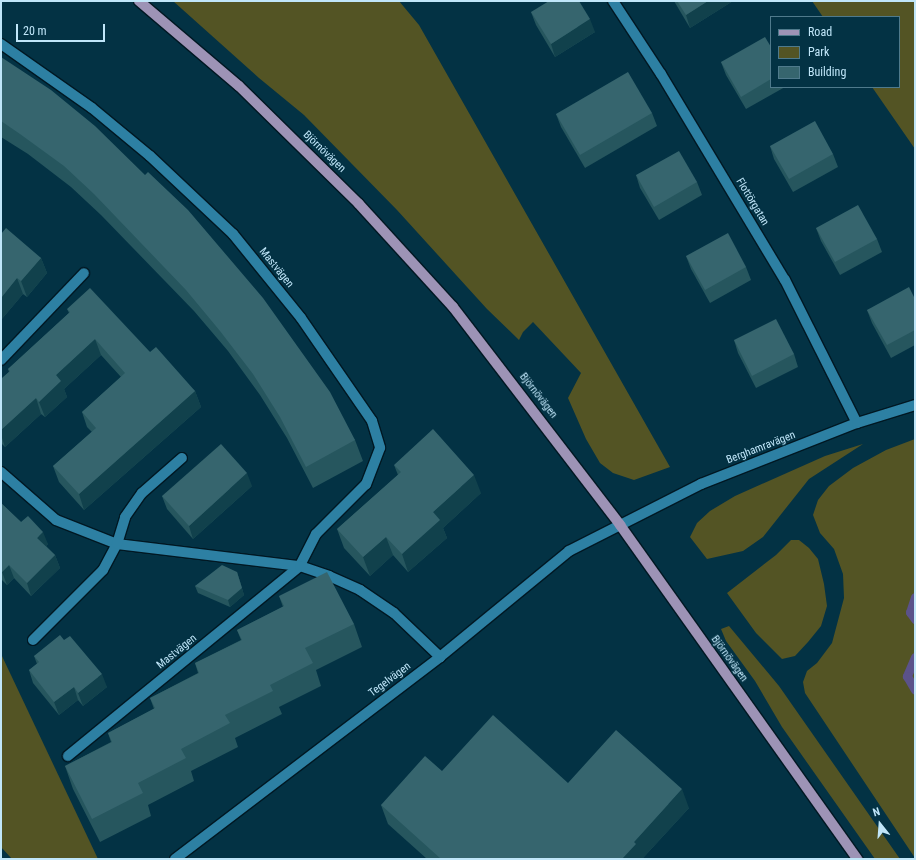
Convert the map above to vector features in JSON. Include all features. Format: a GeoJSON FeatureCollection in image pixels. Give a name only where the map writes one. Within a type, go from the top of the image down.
{"type":"FeatureCollection","features":[{"type":"Feature","properties":{"kind":"main road","name":"Björnövägen"},"geometry":{"type":"LineString","coordinates":[[139,1],[240,86],[360,204],[453,307],[620,525],[857,859]]}},
{"type":"Feature","properties":{"kind":"street","name":"Flottörgatan"},"geometry":{"type":"LineString","coordinates":[[613,1],[661,74],[785,280],[857,424]]}},
{"type":"Feature","properties":{"kind":"street","name":"Mastvägen"},"geometry":{"type":"LineString","coordinates":[[1,44],[92,108],[150,156],[233,234],[301,318],[372,421],[380,448],[366,484],[316,534],[300,566],[68,756]]}},
{"type":"Feature","properties":{"kind":"street"},"geometry":{"type":"LineString","coordinates":[[1,360],[84,273]]}},
{"type":"Feature","properties":{"kind":"street","name":"Berghamravägen"},"geometry":{"type":"LineString","coordinates":[[620,525],[701,484],[857,424],[915,404]]}},
{"type":"Feature","properties":{"kind":"street"},"geometry":{"type":"LineString","coordinates":[[33,640],[103,570],[117,544],[125,517],[142,493],[182,458]]}},
{"type":"Feature","properties":{"kind":"street"},"geometry":{"type":"LineString","coordinates":[[1,472],[56,520],[117,544],[300,566],[329,576],[360,590],[394,613],[440,657]]}},
{"type":"Feature","properties":{"kind":"street","name":"Tegelvägen"},"geometry":{"type":"LineString","coordinates":[[176,859],[440,657],[569,551],[620,525]]}},
{"type":"Feature","properties":{"kind":"green space"},"geometry":{"type":"Polygon","coordinates":[[[173,1],[399,1],[419,25],[670,467],[634,480],[613,473],[600,463],[586,439],[568,398],[581,373],[533,322],[523,332],[519,340],[487,309],[397,210],[304,115],[259,78],[173,1]]]}},
{"type":"Feature","properties":{"kind":"green space"},"geometry":{"type":"Polygon","coordinates":[[[812,1],[915,1],[915,149],[873,88],[900,88],[900,16],[822,16],[812,1]]]}},
{"type":"Feature","properties":{"kind":"green space"},"geometry":{"type":"Polygon","coordinates":[[[915,439],[915,858],[805,693],[803,682],[807,671],[817,663],[832,643],[844,598],[843,574],[834,549],[820,533],[813,515],[818,500],[829,486],[853,468],[886,450],[915,439]]]}},
{"type":"Feature","properties":{"kind":"green space"},"geometry":{"type":"Polygon","coordinates":[[[863,444],[809,479],[763,537],[743,551],[707,559],[690,537],[697,523],[710,511],[735,496],[825,456],[863,444]]]}},
{"type":"Feature","properties":{"kind":"green space"},"geometry":{"type":"Polygon","coordinates":[[[791,540],[799,540],[809,548],[818,559],[827,606],[821,626],[808,642],[795,656],[782,659],[756,633],[727,593],[776,555],[791,540]]]}},
{"type":"Feature","properties":{"kind":"green space"},"geometry":{"type":"Polygon","coordinates":[[[729,626],[779,686],[900,859],[875,859],[782,727],[755,681],[726,641],[721,629],[729,626]]]}},
{"type":"Feature","properties":{"kind":"green space"},"geometry":{"type":"Polygon","coordinates":[[[1,654],[98,859],[12,859],[1,847],[1,654]]]}},
{"type":"Feature","properties":{"kind":"building"},"geometry":{"type":"Polygon","coordinates":[[[549,1],[579,1],[590,19],[551,44],[531,12],[549,1]]]}},
{"type":"Feature","properties":{"kind":"building"},"geometry":{"type":"Polygon","coordinates":[[[677,1],[708,1],[686,15],[677,1]]]}},
{"type":"Feature","properties":{"kind":"building"},"geometry":{"type":"Polygon","coordinates":[[[765,37],[770,45],[770,80],[741,97],[721,62],[765,37]]]}},
{"type":"Feature","properties":{"kind":"building"},"geometry":{"type":"Polygon","coordinates":[[[1,57],[51,90],[95,126],[145,175],[148,172],[188,210],[263,298],[330,392],[355,440],[306,467],[280,417],[253,374],[186,290],[94,194],[64,166],[1,121],[1,57]]]}},
{"type":"Feature","properties":{"kind":"building"},"geometry":{"type":"Polygon","coordinates":[[[628,72],[652,113],[580,155],[556,114],[628,72]]]}},
{"type":"Feature","properties":{"kind":"building"},"geometry":{"type":"Polygon","coordinates":[[[815,121],[833,154],[789,179],[770,146],[815,121]]]}},
{"type":"Feature","properties":{"kind":"building"},"geometry":{"type":"Polygon","coordinates":[[[679,151],[697,182],[654,207],[636,175],[679,151]]]}},
{"type":"Feature","properties":{"kind":"building"},"geometry":{"type":"Polygon","coordinates":[[[858,205],[877,239],[835,262],[816,228],[858,205]]]}},
{"type":"Feature","properties":{"kind":"building"},"geometry":{"type":"Polygon","coordinates":[[[6,228],[41,258],[21,281],[17,278],[1,298],[1,234],[6,228]]]}},
{"type":"Feature","properties":{"kind":"building"},"geometry":{"type":"Polygon","coordinates":[[[728,233],[746,267],[705,290],[686,256],[728,233]]]}},
{"type":"Feature","properties":{"kind":"building"},"geometry":{"type":"Polygon","coordinates":[[[909,287],[915,299],[915,330],[887,345],[867,310],[909,287]]]}},
{"type":"Feature","properties":{"kind":"building"},"geometry":{"type":"Polygon","coordinates":[[[90,288],[150,352],[156,347],[195,391],[79,494],[53,466],[96,428],[82,412],[125,373],[95,339],[56,375],[61,381],[39,402],[36,398],[1,430],[1,379],[10,371],[8,369],[70,312],[67,309],[90,288]]]}},
{"type":"Feature","properties":{"kind":"building"},"geometry":{"type":"Polygon","coordinates":[[[776,319],[794,354],[752,376],[734,340],[776,319]]]}},
{"type":"Feature","properties":{"kind":"building"},"geometry":{"type":"Polygon","coordinates":[[[433,429],[474,475],[433,512],[440,520],[402,554],[386,537],[363,557],[337,529],[401,472],[394,465],[433,429]]]}},
{"type":"Feature","properties":{"kind":"building"},"geometry":{"type":"Polygon","coordinates":[[[221,444],[247,473],[189,526],[162,496],[221,444]]]}},
{"type":"Feature","properties":{"kind":"building"},"geometry":{"type":"Polygon","coordinates":[[[1,503],[21,522],[28,516],[43,532],[37,538],[55,555],[27,583],[9,565],[2,572],[1,571],[1,503]]]}},
{"type":"Feature","properties":{"kind":"building"},"geometry":{"type":"Polygon","coordinates":[[[222,565],[237,572],[242,588],[228,600],[195,586],[222,565]]]}},
{"type":"Feature","properties":{"kind":"building"},"geometry":{"type":"Polygon","coordinates":[[[327,572],[354,624],[305,648],[313,663],[270,685],[273,691],[225,715],[230,723],[181,749],[186,758],[138,783],[143,793],[92,819],[65,766],[112,742],[108,733],[155,708],[150,698],[199,673],[195,663],[242,640],[237,630],[284,606],[279,596],[327,572]]]}},
{"type":"Feature","properties":{"kind":"building"},"geometry":{"type":"Polygon","coordinates":[[[60,635],[64,640],[70,636],[102,674],[78,693],[74,687],[54,702],[29,670],[39,662],[34,656],[60,635]]]}},
{"type":"Feature","properties":{"kind":"building"},"geometry":{"type":"Polygon","coordinates":[[[493,715],[568,783],[616,730],[682,789],[634,842],[636,844],[622,859],[441,859],[381,805],[425,756],[442,771],[493,715]]]}},
{"type":"Feature","properties":{"kind":"waterway"},"geometry":{"type":"LineString","coordinates":[[915,597],[910,612],[915,619]]}},
{"type":"Feature","properties":{"kind":"waterway"},"geometry":{"type":"LineString","coordinates":[[915,657],[907,676],[915,690]]}}]}
